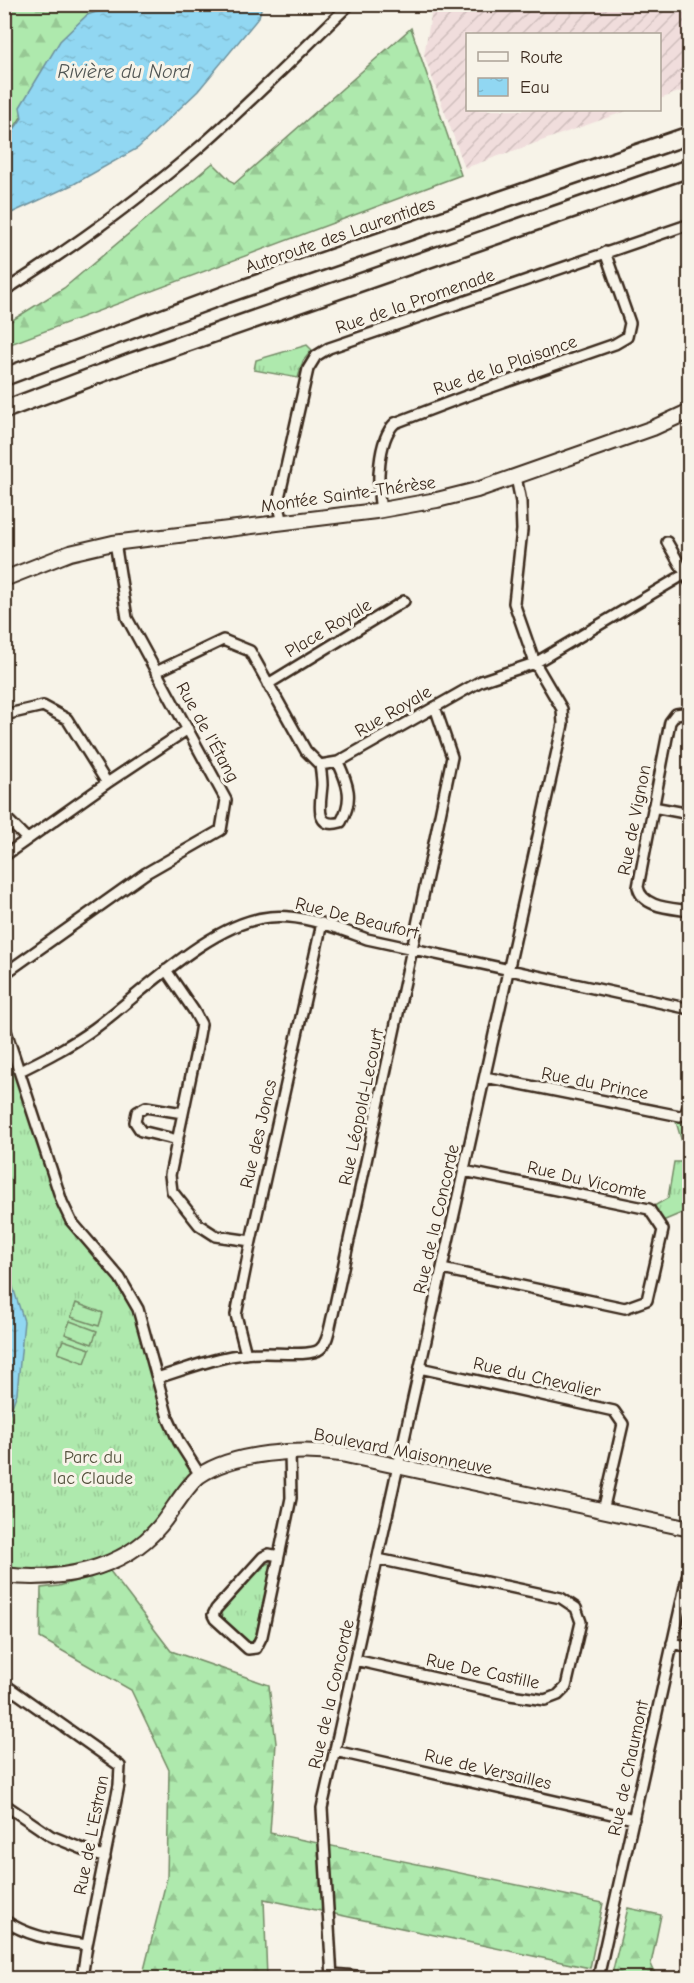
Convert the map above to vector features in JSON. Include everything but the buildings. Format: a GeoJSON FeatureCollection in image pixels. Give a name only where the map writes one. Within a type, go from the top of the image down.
{"type":"FeatureCollection","features":[{"type":"Feature","properties":{"kind":"highway","name":"Autoroute des Laurentides"},"geometry":{"type":"LineString","coordinates":[[4,377],[200,304],[690,135]]}},
{"type":"Feature","properties":{"kind":"highway"},"geometry":{"type":"LineString","coordinates":[[4,410],[134,361],[690,168]]}},
{"type":"Feature","properties":{"kind":"street"},"geometry":{"type":"LineString","coordinates":[[4,291],[92,231],[176,167],[232,118],[350,4]]}},
{"type":"Feature","properties":{"kind":"street","name":"Rue de la Promenade"},"geometry":{"type":"LineString","coordinates":[[284,523],[279,506],[281,491],[308,369],[318,354],[329,348],[690,224]]}},
{"type":"Feature","properties":{"kind":"street","name":"Rue de la Plaisance"},"geometry":{"type":"LineString","coordinates":[[381,511],[379,481],[381,456],[387,435],[395,423],[615,344],[627,336],[630,323],[605,252]]}},
{"type":"Feature","properties":{"kind":"street","name":"Montée Sainte-Thérèse"},"geometry":{"type":"LineString","coordinates":[[4,579],[70,554],[115,542],[381,511],[465,494],[653,428],[690,411]]}},
{"type":"Feature","properties":{"kind":"street","name":"Rue de la Concorde"},"geometry":{"type":"LineString","coordinates":[[332,1976],[322,1808],[563,724],[562,709],[535,663],[514,603],[522,530],[521,502],[516,477]]}},
{"type":"Feature","properties":{"kind":"street","name":"Rue de l'Étang"},"geometry":{"type":"LineString","coordinates":[[4,974],[146,873],[221,830],[226,800],[127,618],[115,542]]}},
{"type":"Feature","properties":{"kind":"street"},"geometry":{"type":"LineString","coordinates":[[667,542],[688,575]]}},
{"type":"Feature","properties":{"kind":"street","name":"Rue Royale"},"geometry":{"type":"LineString","coordinates":[[320,765],[338,762],[481,681],[535,663],[688,575]]}},
{"type":"Feature","properties":{"kind":"street","name":"Place Royale"},"geometry":{"type":"LineString","coordinates":[[268,684],[404,601]]}},
{"type":"Feature","properties":{"kind":"street"},"geometry":{"type":"LineString","coordinates":[[156,672],[223,640],[250,651],[306,751],[320,765],[322,784],[320,814],[326,822],[333,825],[341,822],[347,812],[349,787],[338,762]]}},
{"type":"Feature","properties":{"kind":"street"},"geometry":{"type":"LineString","coordinates":[[4,715],[43,706],[67,718],[107,783]]}},
{"type":"Feature","properties":{"kind":"street","name":"Rue Léopold-Lecourt"},"geometry":{"type":"LineString","coordinates":[[157,1378],[224,1357],[246,1354],[310,1353],[320,1349],[326,1339],[336,1302],[452,757],[435,707]]}},
{"type":"Feature","properties":{"kind":"street","name":"Rue de Vignon"},"geometry":{"type":"LineString","coordinates":[[690,712],[676,714],[670,722],[638,887],[640,896],[648,903],[690,912]]}},
{"type":"Feature","properties":{"kind":"street"},"geometry":{"type":"LineString","coordinates":[[4,856],[188,729]]}},
{"type":"Feature","properties":{"kind":"street"},"geometry":{"type":"LineString","coordinates":[[653,807],[690,814]]}},
{"type":"Feature","properties":{"kind":"street"},"geometry":{"type":"LineString","coordinates":[[4,816],[27,839]]}},
{"type":"Feature","properties":{"kind":"street","name":"Rue De Beaufort"},"geometry":{"type":"LineString","coordinates":[[20,1071],[55,1054],[96,1028],[166,970],[209,941],[251,920],[270,916],[293,917],[322,923],[367,939],[690,1008]]}},
{"type":"Feature","properties":{"kind":"street","name":"Rue des Joncs"},"geometry":{"type":"LineString","coordinates":[[246,1354],[236,1316],[322,923]]}},
{"type":"Feature","properties":{"kind":"street"},"geometry":{"type":"LineString","coordinates":[[166,970],[201,1024],[170,1175],[172,1191],[199,1225],[216,1236],[251,1241]]}},
{"type":"Feature","properties":{"kind":"street"},"geometry":{"type":"LineString","coordinates":[[4,1025],[62,1202],[71,1221],[120,1278],[138,1309],[168,1418],[179,1442],[200,1476]]}},
{"type":"Feature","properties":{"kind":"street","name":"Rue du Prince"},"geometry":{"type":"LineString","coordinates":[[485,1077],[680,1116],[686,1113],[690,1101]]}},
{"type":"Feature","properties":{"kind":"street"},"geometry":{"type":"LineString","coordinates":[[177,1140],[141,1131],[135,1122],[137,1112],[146,1107],[183,1113]]}},
{"type":"Feature","properties":{"kind":"street","name":"Rue Du Vicomte"},"geometry":{"type":"LineString","coordinates":[[442,1269],[625,1308],[647,1300],[663,1230],[649,1209],[464,1171]]}},
{"type":"Feature","properties":{"kind":"street","name":"Rue du Chevalier"},"geometry":{"type":"LineString","coordinates":[[420,1368],[614,1411],[623,1424],[603,1511]]}},
{"type":"Feature","properties":{"kind":"street"},"geometry":{"type":"LineString","coordinates":[[279,1556],[270,1554],[263,1557],[214,1612],[215,1619],[248,1649],[256,1648],[262,1636],[279,1556],[291,1498],[290,1451]]}},
{"type":"Feature","properties":{"kind":"street","name":"Boulevard Maisonneuve"},"geometry":{"type":"LineString","coordinates":[[4,1575],[33,1577],[60,1575],[92,1568],[118,1558],[149,1538],[200,1476],[232,1462],[290,1451],[325,1451],[690,1529]]}},
{"type":"Feature","properties":{"kind":"street","name":"Rue De Castille"},"geometry":{"type":"LineString","coordinates":[[356,1660],[545,1701],[558,1695],[566,1687],[581,1623],[576,1608],[561,1598],[378,1559]]}},
{"type":"Feature","properties":{"kind":"street","name":"Rue de Chaumont"},"geometry":{"type":"LineString","coordinates":[[598,1978],[690,1564]]}},
{"type":"Feature","properties":{"kind":"street"},"geometry":{"type":"LineString","coordinates":[[672,1644],[690,1647]]}},
{"type":"Feature","properties":{"kind":"street","name":"Rue de L'Estran"},"geometry":{"type":"LineString","coordinates":[[4,1684],[120,1766],[121,1775],[82,1978]]}},
{"type":"Feature","properties":{"kind":"street","name":"Rue de Versailles"},"geometry":{"type":"LineString","coordinates":[[335,1751],[634,1819]]}},
{"type":"Feature","properties":{"kind":"street"},"geometry":{"type":"LineString","coordinates":[[4,1804],[51,1836],[105,1858]]}},
{"type":"Feature","properties":{"kind":"street"},"geometry":{"type":"LineString","coordinates":[[4,1920],[21,1931],[33,1935],[87,1946]]}},
{"type":"Feature","properties":{"kind":"street"},"geometry":{"type":"LineString","coordinates":[[332,1976],[380,1978]]}},
{"type":"Feature","properties":{"kind":"shaded area"},"geometry":{"type":"Polygon","coordinates":[[[430,5],[689,5],[689,88],[661,99],[661,33],[466,33],[466,111],[626,111],[465,168],[424,55],[432,9],[430,5]]]}},
{"type":"Feature","properties":{"kind":"green space"},"geometry":{"type":"Polygon","coordinates":[[[5,5],[117,5],[87,15],[5,142],[5,5]]]}},
{"type":"Feature","properties":{"kind":"green space"},"geometry":{"type":"Polygon","coordinates":[[[411,28],[461,175],[8,345],[5,342],[6,324],[64,288],[213,163],[234,184],[411,28]]]}},
{"type":"Feature","properties":{"kind":"green space"},"geometry":{"type":"Polygon","coordinates":[[[307,345],[312,350],[303,361],[298,378],[254,370],[256,360],[307,345]]]}},
{"type":"Feature","properties":{"kind":"green space","name":"Parc du lac Claude"},"geometry":{"type":"Polygon","coordinates":[[[4,1025],[62,1202],[138,1309],[168,1418],[200,1475],[160,1525],[108,1563],[5,1575],[4,1025]]]}},
{"type":"Feature","properties":{"kind":"green space"},"geometry":{"type":"Polygon","coordinates":[[[686,1113],[690,1116],[689,1210],[658,1223],[649,1209],[668,1198],[674,1162],[688,1162],[674,1115],[686,1113]]]}},
{"type":"Feature","properties":{"kind":"green space"},"geometry":{"type":"Polygon","coordinates":[[[76,1303],[103,1313],[99,1326],[71,1317],[76,1303]]]}},
{"type":"Feature","properties":{"kind":"green space"},"geometry":{"type":"Polygon","coordinates":[[[70,1321],[97,1331],[92,1344],[65,1334],[70,1321]]]}},
{"type":"Feature","properties":{"kind":"green space"},"geometry":{"type":"Polygon","coordinates":[[[63,1340],[90,1349],[85,1363],[58,1353],[63,1340]]]}},
{"type":"Feature","properties":{"kind":"green space"},"geometry":{"type":"Polygon","coordinates":[[[270,1563],[255,1638],[253,1642],[248,1642],[222,1617],[221,1612],[266,1564],[270,1563]]]}},
{"type":"Feature","properties":{"kind":"green space"},"geometry":{"type":"Polygon","coordinates":[[[110,1571],[171,1651],[269,1685],[276,1743],[270,1833],[603,1903],[590,1968],[264,1899],[267,1978],[142,1978],[167,1878],[169,1770],[131,1690],[40,1638],[41,1588],[59,1586],[110,1571]]]}},
{"type":"Feature","properties":{"kind":"green space"},"geometry":{"type":"Polygon","coordinates":[[[628,1908],[661,1915],[651,1964],[657,1978],[611,1978],[628,1908]]]}},
{"type":"Feature","properties":{"kind":"water","name":"Rivière du Nord"},"geometry":{"type":"Polygon","coordinates":[[[117,5],[262,5],[259,17],[198,91],[138,148],[74,184],[5,216],[5,142],[22,118],[20,107],[60,41],[87,15],[117,5]]]}},
{"type":"Feature","properties":{"kind":"water"},"geometry":{"type":"Polygon","coordinates":[[[5,1263],[24,1321],[17,1393],[5,1425],[5,1263]]]}}]}
